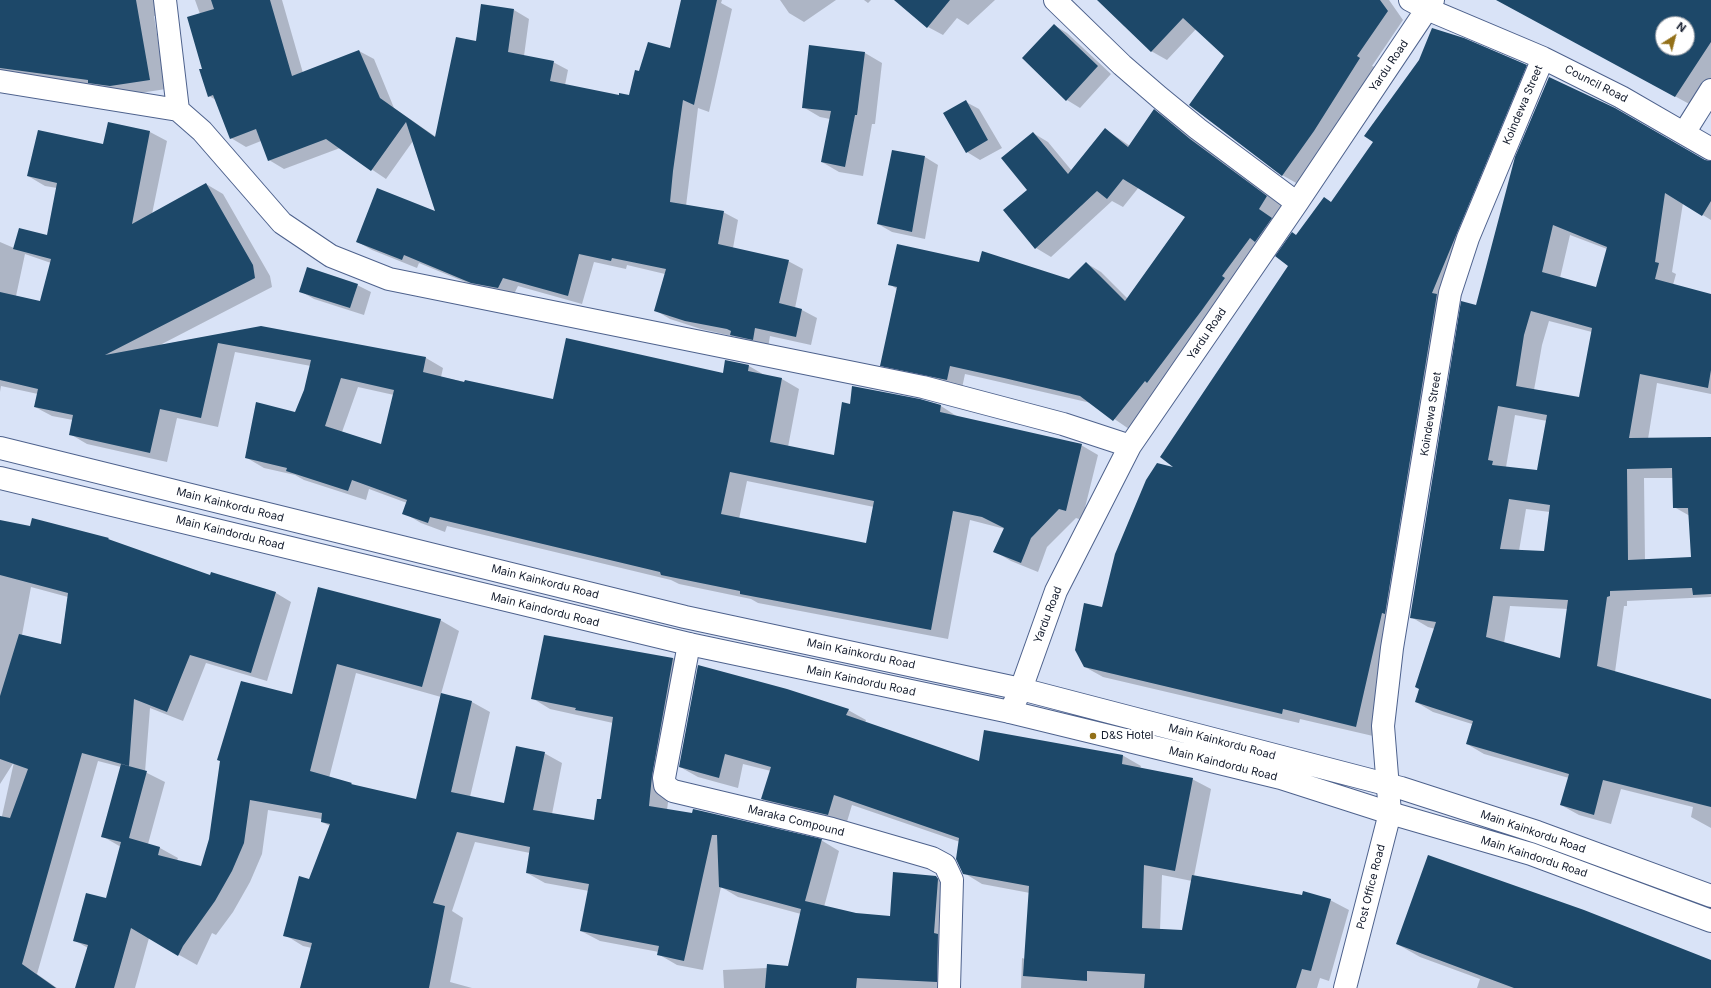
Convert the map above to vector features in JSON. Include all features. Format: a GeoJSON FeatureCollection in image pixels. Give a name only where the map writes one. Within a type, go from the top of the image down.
{"type":"FeatureCollection","features":[{"type":"Feature","properties":{"kind":"street"},"geometry":{"type":"LineString","coordinates":[[165,0],[178,110]]}},
{"type":"Feature","properties":{"kind":"street"},"geometry":{"type":"LineString","coordinates":[[1055,0],[1122,65],[1159,98],[1297,203]]}},
{"type":"Feature","properties":{"kind":"street","name":"Yardu Road"},"geometry":{"type":"LineString","coordinates":[[1010,712],[1021,689],[1056,591],[1130,446],[1297,203],[1423,3]]}},
{"type":"Feature","properties":{"kind":"street","name":"Council Road"},"geometry":{"type":"LineString","coordinates":[[1423,3],[1543,58],[1621,97],[1711,149]]}},
{"type":"Feature","properties":{"kind":"street","name":"Koindewa Street"},"geometry":{"type":"LineString","coordinates":[[1387,785],[1383,726],[1391,656],[1450,293],[1468,238],[1543,58]]}},
{"type":"Feature","properties":{"kind":"street"},"geometry":{"type":"LineString","coordinates":[[0,81],[178,110],[202,131],[282,223],[331,256],[389,279],[923,387],[1063,424],[1130,446]]}},
{"type":"Feature","properties":{"kind":"street"},"geometry":{"type":"LineString","coordinates":[[1684,133],[1711,90]]}},
{"type":"Feature","properties":{"kind":"street"},"geometry":{"type":"LineString","coordinates":[[6,479],[8,450]]}},
{"type":"Feature","properties":{"kind":"street","name":"Main Kainkordu Road"},"geometry":{"type":"LineString","coordinates":[[8,450],[648,608],[1021,689],[1387,785],[1537,832],[1711,896]]}},
{"type":"Feature","properties":{"kind":"street","name":"Main Kaindordu Road"},"geometry":{"type":"LineString","coordinates":[[6,479],[642,633],[1010,712],[1281,778],[1390,813],[1531,854],[1711,921]]}},
{"type":"Feature","properties":{"kind":"street"},"geometry":{"type":"LineString","coordinates":[[642,633],[648,608]]}},
{"type":"Feature","properties":{"kind":"street","name":"Maraka Compound"},"geometry":{"type":"LineString","coordinates":[[689,644],[664,778],[665,785],[673,791],[832,829],[932,858],[945,865],[952,880],[949,988]]}},
{"type":"Feature","properties":{"kind":"street","name":"Post Office Road"},"geometry":{"type":"LineString","coordinates":[[1345,988],[1390,813],[1387,785]]}},
{"type":"Feature","properties":{"kind":"building"},"geometry":{"type":"Polygon","coordinates":[[[0,0],[136,0],[150,80],[110,86],[88,83],[88,80],[0,68],[0,0]]]}},
{"type":"Feature","properties":{"kind":"building"},"geometry":{"type":"Polygon","coordinates":[[[211,0],[270,0],[292,76],[359,50],[380,98],[435,137],[456,37],[476,41],[481,4],[514,9],[508,52],[554,61],[550,81],[619,95],[619,93],[629,95],[635,70],[639,71],[648,42],[670,48],[681,0],[717,0],[694,105],[683,100],[670,202],[724,211],[718,244],[789,260],[779,303],[802,309],[796,337],[755,328],[753,340],[730,335],[731,331],[727,329],[685,321],[654,311],[666,269],[612,258],[611,261],[579,254],[568,296],[503,278],[498,288],[471,283],[404,255],[402,260],[356,242],[377,188],[435,211],[406,122],[371,171],[326,139],[268,161],[256,129],[230,139],[213,95],[208,97],[199,69],[202,69],[187,17],[214,9],[211,0]]]}},
{"type":"Feature","properties":{"kind":"building"},"geometry":{"type":"Polygon","coordinates":[[[894,0],[950,0],[927,28],[894,0]]]}},
{"type":"Feature","properties":{"kind":"building"},"geometry":{"type":"Polygon","coordinates":[[[1097,0],[1380,0],[1388,11],[1357,56],[1360,58],[1314,131],[1282,176],[1189,105],[1224,56],[1183,18],[1151,52],[1097,0]]]}},
{"type":"Feature","properties":{"kind":"building"},"geometry":{"type":"Polygon","coordinates":[[[1496,0],[1711,0],[1711,42],[1675,97],[1496,0]]]}},
{"type":"Feature","properties":{"kind":"building"},"geometry":{"type":"Polygon","coordinates":[[[1054,24],[1098,66],[1066,101],[1022,58],[1054,24]]]}},
{"type":"Feature","properties":{"kind":"building"},"geometry":{"type":"Polygon","coordinates":[[[1432,28],[1464,38],[1527,65],[1432,293],[1437,294],[1385,614],[1382,613],[1356,727],[1283,709],[1282,714],[1084,667],[1075,650],[1084,603],[1102,607],[1115,554],[1146,480],[1157,463],[1173,467],[1160,457],[1288,266],[1275,256],[1292,232],[1296,235],[1324,197],[1331,202],[1373,142],[1364,136],[1419,60],[1432,28]]]}},
{"type":"Feature","properties":{"kind":"building"},"geometry":{"type":"Polygon","coordinates":[[[809,45],[865,52],[857,115],[855,115],[845,167],[821,162],[831,111],[802,108],[809,45]]]}},
{"type":"Feature","properties":{"kind":"building"},"geometry":{"type":"Polygon","coordinates":[[[1549,77],[1615,108],[1705,160],[1711,161],[1711,201],[1702,216],[1665,193],[1655,262],[1659,263],[1655,279],[1711,294],[1711,370],[1708,388],[1640,374],[1629,438],[1711,437],[1711,594],[1693,595],[1692,588],[1610,591],[1610,596],[1607,597],[1597,666],[1711,699],[1711,807],[1603,780],[1594,815],[1560,805],[1569,774],[1466,744],[1473,721],[1415,702],[1419,689],[1415,687],[1436,622],[1410,618],[1461,301],[1476,305],[1515,157],[1549,77]],[[1553,225],[1542,272],[1596,287],[1607,247],[1553,225]],[[1531,311],[1524,335],[1516,386],[1579,397],[1592,328],[1531,311]],[[1498,406],[1488,460],[1493,461],[1492,465],[1537,470],[1547,415],[1498,406]],[[1672,468],[1627,469],[1628,560],[1691,557],[1688,508],[1673,508],[1672,468]],[[1509,499],[1500,549],[1544,551],[1550,505],[1509,499]],[[1493,596],[1486,637],[1560,658],[1568,600],[1493,596]]]}},
{"type":"Feature","properties":{"kind":"building"},"geometry":{"type":"Polygon","coordinates":[[[966,100],[988,140],[966,153],[943,113],[966,100]]]}},
{"type":"Feature","properties":{"kind":"building"},"geometry":{"type":"Polygon","coordinates":[[[1154,109],[1190,139],[1267,196],[1259,209],[1272,218],[1255,242],[1250,238],[1222,276],[1225,278],[1202,310],[1147,383],[1145,381],[1113,421],[1080,396],[1004,378],[950,366],[947,380],[880,366],[897,287],[888,285],[897,244],[979,262],[982,251],[1069,279],[1086,262],[1125,301],[1185,217],[1123,179],[1107,199],[1097,191],[1035,249],[1003,210],[1027,190],[1001,158],[1033,132],[1068,174],[1105,128],[1128,147],[1154,109]]]}},
{"type":"Feature","properties":{"kind":"building"},"geometry":{"type":"Polygon","coordinates":[[[108,122],[150,131],[132,224],[206,183],[253,265],[255,278],[105,355],[261,326],[426,357],[423,372],[464,382],[465,380],[553,399],[566,338],[723,373],[725,360],[749,365],[748,371],[782,378],[770,442],[834,455],[842,402],[850,404],[852,386],[920,399],[941,405],[940,412],[1082,444],[1066,511],[1059,509],[1031,538],[1021,563],[993,552],[1004,528],[982,517],[953,511],[931,630],[740,594],[740,591],[661,575],[660,572],[430,517],[428,523],[402,514],[407,500],[352,480],[348,491],[286,471],[287,468],[245,458],[256,402],[295,412],[304,390],[311,360],[218,343],[201,418],[160,409],[150,453],[69,435],[73,415],[34,407],[38,389],[0,380],[0,292],[40,301],[51,259],[13,249],[19,228],[47,235],[57,183],[27,176],[38,130],[103,144],[108,122]],[[341,378],[325,426],[381,444],[394,390],[341,378]],[[730,472],[721,514],[866,543],[874,501],[730,472]]]}},
{"type":"Feature","properties":{"kind":"building"},"geometry":{"type":"Polygon","coordinates":[[[892,150],[925,156],[912,232],[877,224],[892,150]]]}},
{"type":"Feature","properties":{"kind":"building"},"geometry":{"type":"Polygon","coordinates":[[[307,267],[358,284],[350,308],[299,292],[307,267]]]}},
{"type":"Feature","properties":{"kind":"building"},"geometry":{"type":"Polygon","coordinates":[[[32,518],[109,538],[108,539],[210,575],[211,572],[276,592],[251,673],[190,655],[167,712],[134,699],[129,766],[82,753],[22,964],[56,988],[0,988],[0,816],[10,818],[28,769],[0,759],[0,696],[19,634],[61,644],[68,593],[0,575],[0,520],[30,526],[32,518]]]}},
{"type":"Feature","properties":{"kind":"building"},"geometry":{"type":"Polygon","coordinates":[[[318,587],[441,619],[422,687],[337,664],[310,771],[352,783],[351,784],[416,799],[441,693],[472,701],[451,792],[504,803],[516,746],[545,752],[533,810],[594,820],[597,799],[601,799],[613,717],[575,710],[576,708],[531,699],[544,635],[673,658],[652,776],[649,806],[692,813],[693,809],[822,839],[805,901],[856,913],[890,916],[893,872],[936,876],[938,879],[934,933],[938,934],[937,982],[857,978],[856,988],[765,988],[767,964],[788,966],[801,909],[719,887],[717,835],[712,835],[684,961],[657,955],[659,946],[580,931],[589,884],[526,873],[530,847],[457,832],[433,903],[445,906],[429,988],[300,988],[312,943],[283,936],[299,876],[309,879],[330,824],[321,822],[322,813],[250,800],[244,843],[232,871],[215,901],[183,946],[178,956],[131,928],[114,988],[75,988],[88,945],[73,941],[86,893],[106,898],[121,842],[101,837],[121,764],[147,771],[129,838],[160,847],[158,855],[201,866],[209,839],[220,761],[217,760],[241,681],[292,694],[318,587]]]}},
{"type":"Feature","properties":{"kind":"building"},"geometry":{"type":"Polygon","coordinates":[[[698,665],[787,689],[849,709],[846,715],[979,761],[984,730],[1123,755],[1122,764],[1193,778],[1175,871],[1144,865],[1142,928],[1182,930],[1192,875],[1302,895],[1303,891],[1331,899],[1311,971],[1302,969],[1296,988],[1144,988],[1145,974],[1087,971],[1087,981],[1023,976],[1029,886],[963,874],[956,859],[959,838],[834,795],[828,815],[761,799],[771,767],[725,754],[719,778],[679,767],[698,665]]]}},
{"type":"Feature","properties":{"kind":"building"},"geometry":{"type":"Polygon","coordinates":[[[1428,855],[1584,910],[1711,960],[1711,988],[1514,988],[1396,944],[1428,855]]]}},
{"type":"Feature","properties":{"kind":"place","name":"D&S Hotel"},"geometry":{"type":"Point","coordinates":[1093,736]}}]}
